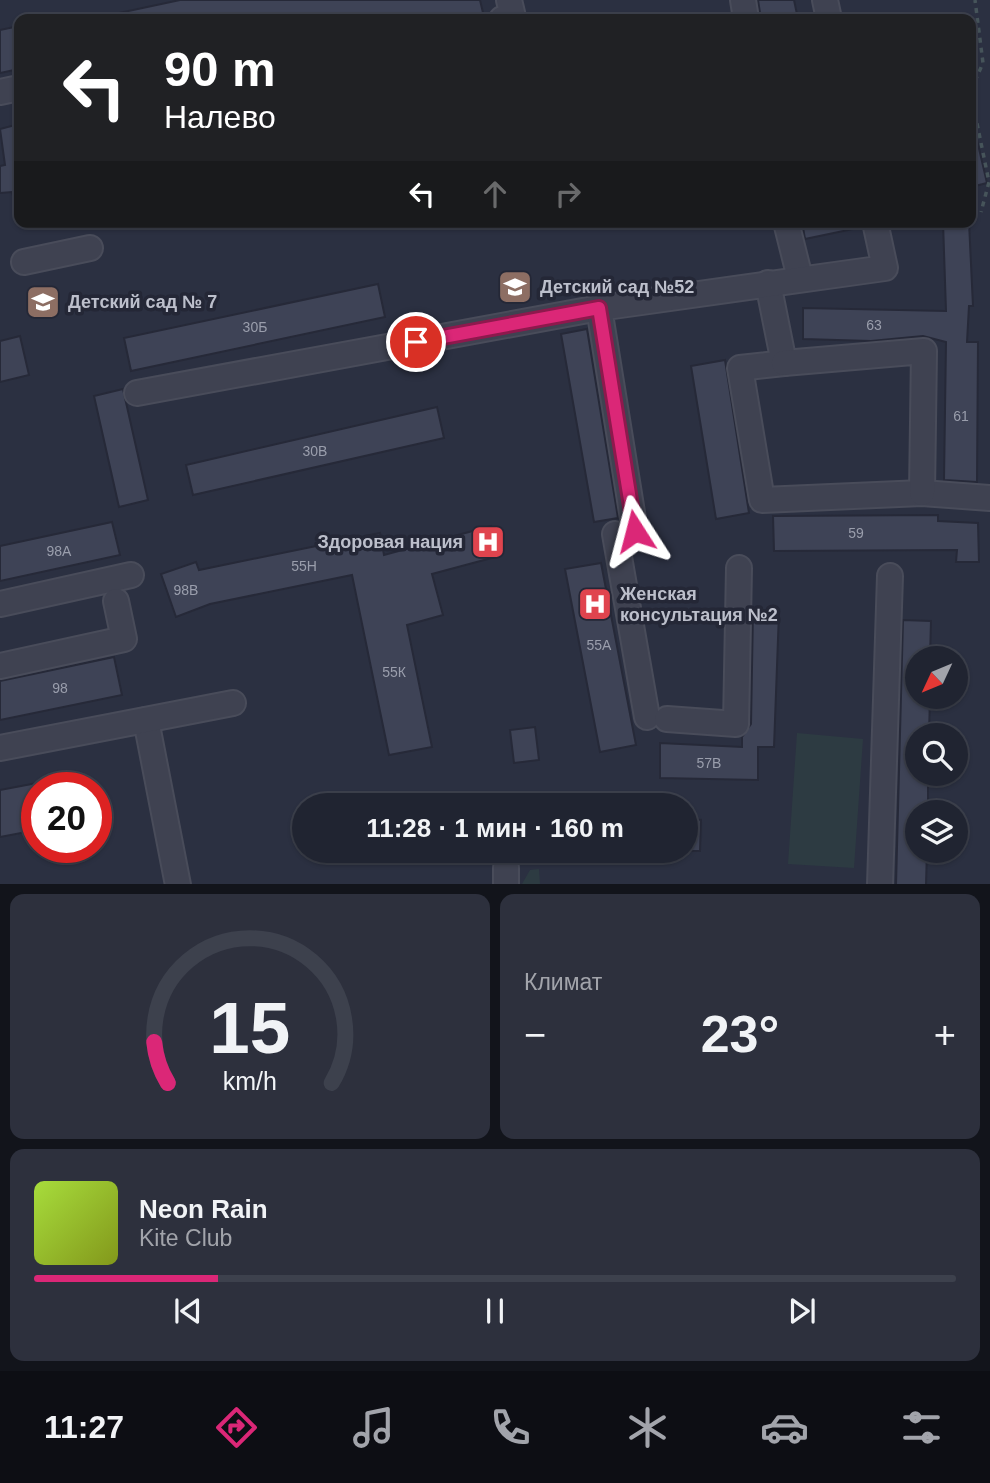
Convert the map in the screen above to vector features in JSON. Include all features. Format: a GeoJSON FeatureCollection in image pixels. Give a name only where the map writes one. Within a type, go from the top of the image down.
{"type":"FeatureCollection","features":[{"type":"Feature","properties":{"kind":"street"},"geometry":{"type":"LineString","coordinates":[[788,228],[800,278]]}},
{"type":"Feature","properties":{"kind":"street"},"geometry":{"type":"LineString","coordinates":[[137,393],[599,308],[886,268],[876,228]]}},
{"type":"Feature","properties":{"kind":"street"},"geometry":{"type":"LineString","coordinates":[[24,262],[90,248]]}},
{"type":"Feature","properties":{"kind":"street"},"geometry":{"type":"LineString","coordinates":[[768,283],[784,363]]}},
{"type":"Feature","properties":{"kind":"street"},"geometry":{"type":"LineString","coordinates":[[599,308],[625,533],[657,718],[736,724],[739,568]]}},
{"type":"Feature","properties":{"kind":"street"},"geometry":{"type":"LineString","coordinates":[[922,493],[924,351],[740,368],[762,500],[922,493],[990,498]]}},
{"type":"Feature","properties":{"kind":"street"},"geometry":{"type":"LineString","coordinates":[[0,604],[131,575]]}},
{"type":"Feature","properties":{"kind":"street"},"geometry":{"type":"LineString","coordinates":[[880,884],[890,576]]}},
{"type":"Feature","properties":{"kind":"street"},"geometry":{"type":"LineString","coordinates":[[0,666],[124,639],[116,601]]}},
{"type":"Feature","properties":{"kind":"street"},"geometry":{"type":"LineString","coordinates":[[0,748],[233,703]]}},
{"type":"Feature","properties":{"kind":"street"},"geometry":{"type":"LineString","coordinates":[[146,720],[178,884]]}},
{"type":"Feature","properties":{"kind":"path"},"geometry":{"type":"LineString","coordinates":[[975,0],[983,64],[976,80]]}},
{"type":"Feature","properties":{"kind":"path"},"geometry":{"type":"LineString","coordinates":[[976,117],[989,182],[981,212]]}},
{"type":"Feature","properties":{"kind":"shaded area"},"geometry":{"type":"Polygon","coordinates":[[[797,733],[863,739],[854,868],[788,864],[797,733]]]}},
{"type":"Feature","properties":{"kind":"shaded area"},"geometry":{"type":"Polygon","coordinates":[[[539,869],[540,884],[522,884],[530,870],[539,869]]]}},
{"type":"Feature","properties":{"kind":"building"},"geometry":{"type":"Polygon","coordinates":[[[180,0],[480,0],[483,14],[119,14],[180,0]]]}},
{"type":"Feature","properties":{"kind":"building"},"geometry":{"type":"Polygon","coordinates":[[[758,0],[794,0],[797,14],[760,14],[758,0]]]}},
{"type":"Feature","properties":{"kind":"building"},"geometry":{"type":"Polygon","coordinates":[[[14,27],[14,70],[0,73],[0,30],[14,27]]]}},
{"type":"Feature","properties":{"kind":"building"},"geometry":{"type":"Polygon","coordinates":[[[14,125],[14,200],[12,192],[0,193],[0,166],[5,165],[0,129],[14,125]]]}},
{"type":"Feature","properties":{"kind":"building"},"geometry":{"type":"Polygon","coordinates":[[[976,140],[987,183],[976,186],[976,140]]]}},
{"type":"Feature","properties":{"kind":"building"},"geometry":{"type":"Polygon","coordinates":[[[803,228],[853,228],[853,229],[805,239],[803,228]]]}},
{"type":"Feature","properties":{"kind":"building"},"geometry":{"type":"Polygon","coordinates":[[[943,228],[969,228],[973,306],[969,306],[967,342],[978,342],[977,482],[944,480],[946,342],[923,336],[871,341],[803,339],[803,308],[946,311],[943,228]]]}},
{"type":"Feature","properties":{"kind":"building"},"geometry":{"type":"Polygon","coordinates":[[[378,284],[385,317],[131,371],[124,338],[378,284]]]}},
{"type":"Feature","properties":{"kind":"building"},"geometry":{"type":"Polygon","coordinates":[[[587,329],[618,518],[594,522],[561,334],[587,329]]]}},
{"type":"Feature","properties":{"kind":"building"},"geometry":{"type":"Polygon","coordinates":[[[20,336],[29,375],[0,382],[0,341],[20,336]]]}},
{"type":"Feature","properties":{"kind":"building"},"geometry":{"type":"Polygon","coordinates":[[[725,360],[749,513],[716,519],[691,366],[725,360]]]}},
{"type":"Feature","properties":{"kind":"building"},"geometry":{"type":"Polygon","coordinates":[[[123,389],[148,500],[119,507],[94,396],[123,389]]]}},
{"type":"Feature","properties":{"kind":"building"},"geometry":{"type":"Polygon","coordinates":[[[437,407],[444,438],[193,495],[186,465],[437,407]]]}},
{"type":"Feature","properties":{"kind":"building"},"geometry":{"type":"Polygon","coordinates":[[[938,515],[938,521],[978,523],[979,562],[956,562],[957,550],[774,551],[773,516],[938,515]]]}},
{"type":"Feature","properties":{"kind":"building"},"geometry":{"type":"Polygon","coordinates":[[[112,522],[120,555],[0,581],[0,546],[112,522]]]}},
{"type":"Feature","properties":{"kind":"building"},"geometry":{"type":"Polygon","coordinates":[[[491,526],[499,556],[432,574],[443,615],[407,625],[432,747],[389,755],[352,575],[210,604],[176,617],[161,574],[196,562],[199,570],[380,533],[384,555],[491,526]]]}},
{"type":"Feature","properties":{"kind":"building"},"geometry":{"type":"Polygon","coordinates":[[[601,563],[636,745],[600,752],[565,569],[601,563]]]}},
{"type":"Feature","properties":{"kind":"building"},"geometry":{"type":"Polygon","coordinates":[[[753,611],[779,612],[774,747],[758,747],[758,780],[660,778],[660,743],[742,747],[742,737],[751,724],[753,611]]]}},
{"type":"Feature","properties":{"kind":"building"},"geometry":{"type":"Polygon","coordinates":[[[903,620],[931,621],[930,646],[905,646],[905,709],[930,709],[929,723],[905,723],[905,786],[928,786],[928,800],[905,800],[905,863],[927,863],[926,884],[896,884],[903,620]]]}},
{"type":"Feature","properties":{"kind":"building"},"geometry":{"type":"Polygon","coordinates":[[[114,657],[122,695],[0,720],[0,681],[114,657]]]}},
{"type":"Feature","properties":{"kind":"building"},"geometry":{"type":"Polygon","coordinates":[[[535,727],[539,760],[514,763],[510,730],[535,727]]]}},
{"type":"Feature","properties":{"kind":"building"},"geometry":{"type":"Polygon","coordinates":[[[21,786],[21,833],[0,837],[0,790],[21,786]]]}},
{"type":"Feature","properties":{"kind":"building"},"geometry":{"type":"Polygon","coordinates":[[[698,820],[701,820],[698,851],[698,820]]]}},
{"type":"Feature","properties":{"kind":"place","name":"Детский сад №52"},"geometry":{"type":"Point","coordinates":[515,287]}},
{"type":"Feature","properties":{"kind":"place","name":"Детский сад № 7"},"geometry":{"type":"Point","coordinates":[43,302]}},
{"type":"Feature","properties":{"kind":"place","name":"Здоровая нация"},"geometry":{"type":"Point","coordinates":[488,542]}},
{"type":"Feature","properties":{"kind":"place","name":"Женская консультация №2"},"geometry":{"type":"Point","coordinates":[595,604]}},
{"type":"Feature","properties":{"kind":"route"},"geometry":{"type":"LineString","coordinates":[[416,342],[599,308],[635,531]]}}]}
